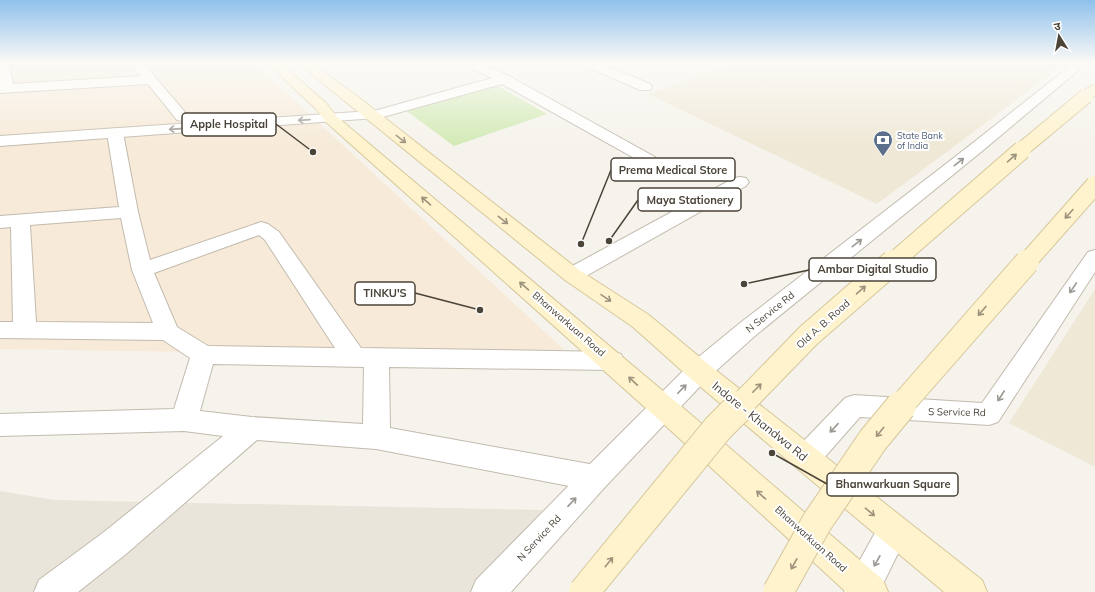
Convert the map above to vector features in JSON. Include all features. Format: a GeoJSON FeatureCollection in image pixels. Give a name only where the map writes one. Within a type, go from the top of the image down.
{"type":"FeatureCollection","features":[{"type":"Feature","properties":{"kind":"main road","name":"Bhanwarkuan Road"},"geometry":{"type":"LineString","coordinates":[[302,91],[326,113],[612,361],[663,409],[678,420],[865,590]]}},
{"type":"Feature","properties":{"kind":"main road"},"geometry":{"type":"LineString","coordinates":[[341,91],[572,275],[641,322],[700,371]]}},
{"type":"Feature","properties":{"kind":"main road","name":"Old A. B. Road"},"geometry":{"type":"LineString","coordinates":[[584,592],[718,428],[810,335],[1036,137],[1090,93]]}},
{"type":"Feature","properties":{"kind":"main road"},"geometry":{"type":"LineString","coordinates":[[778,592],[816,522],[873,440],[923,379],[1095,186]]}},
{"type":"Feature","properties":{"kind":"main road","name":"Indore - Khandwa Rd"},"geometry":{"type":"LineString","coordinates":[[700,371],[970,592]]}},
{"type":"Feature","properties":{"kind":"street"},"geometry":{"type":"LineString","coordinates":[[158,91],[182,117]]}},
{"type":"Feature","properties":{"kind":"street"},"geometry":{"type":"LineString","coordinates":[[0,131],[182,117],[326,113],[372,116],[463,91]]}},
{"type":"Feature","properties":{"kind":"street"},"geometry":{"type":"LineString","coordinates":[[525,91],[649,160]]}},
{"type":"Feature","properties":{"kind":"street","name":"N Service Rd"},"geometry":{"type":"LineString","coordinates":[[488,592],[595,478],[700,371],[748,329],[1047,91]]}},
{"type":"Feature","properties":{"kind":"street"},"geometry":{"type":"LineString","coordinates":[[0,141],[115,133],[326,113],[357,103]]}},
{"type":"Feature","properties":{"kind":"street"},"geometry":{"type":"LineString","coordinates":[[115,133],[129,212],[142,270],[168,332],[203,356],[612,361]]}},
{"type":"Feature","properties":{"kind":"street"},"geometry":{"type":"LineString","coordinates":[[572,275],[740,182]]}},
{"type":"Feature","properties":{"kind":"street"},"geometry":{"type":"LineString","coordinates":[[25,330],[10,222],[129,212]]}},
{"type":"Feature","properties":{"kind":"street"},"geometry":{"type":"LineString","coordinates":[[142,270],[261,228],[272,236],[366,358],[376,437]]}},
{"type":"Feature","properties":{"kind":"street","name":"S Service Rd"},"geometry":{"type":"LineString","coordinates":[[806,458],[854,406],[989,414],[1095,256]]}},
{"type":"Feature","properties":{"kind":"street"},"geometry":{"type":"LineString","coordinates":[[0,330],[168,332]]}},
{"type":"Feature","properties":{"kind":"street"},"geometry":{"type":"LineString","coordinates":[[184,420],[203,356]]}},
{"type":"Feature","properties":{"kind":"street"},"geometry":{"type":"LineString","coordinates":[[0,425],[184,420],[252,428],[376,437],[595,478]]}},
{"type":"Feature","properties":{"kind":"street"},"geometry":{"type":"LineString","coordinates":[[52,592],[115,543],[252,428]]}},
{"type":"Feature","properties":{"kind":"street"},"geometry":{"type":"LineString","coordinates":[[865,590],[894,531]]}},
{"type":"Feature","properties":{"kind":"shaded area"},"geometry":{"type":"Polygon","coordinates":[[[0,91],[284,91],[573,358],[0,349],[0,91]]]}},
{"type":"Feature","properties":{"kind":"shaded area"},"geometry":{"type":"Polygon","coordinates":[[[657,91],[1029,91],[877,204],[648,94],[657,91]]]}},
{"type":"Feature","properties":{"kind":"shaded area"},"geometry":{"type":"Polygon","coordinates":[[[1095,289],[1095,467],[1009,423],[1095,289]]]}},
{"type":"Feature","properties":{"kind":"shaded area"},"geometry":{"type":"Polygon","coordinates":[[[0,491],[54,500],[543,510],[474,592],[0,592],[0,491]]]}},
{"type":"Feature","properties":{"kind":"green space"},"geometry":{"type":"Polygon","coordinates":[[[456,91],[506,91],[547,114],[454,146],[401,107],[456,91]]]}},
{"type":"Feature","properties":{"kind":"place","name":"Apple Hospital"},"geometry":{"type":"Point","coordinates":[313,152]}},
{"type":"Feature","properties":{"kind":"place","name":"State Bank of India"},"geometry":{"type":"Point","coordinates":[883,157]}},
{"type":"Feature","properties":{"kind":"place","name":"Maya Stationery"},"geometry":{"type":"Point","coordinates":[609,241]}},
{"type":"Feature","properties":{"kind":"place","name":"Prema Medical Store"},"geometry":{"type":"Point","coordinates":[581,244]}},
{"type":"Feature","properties":{"kind":"place","name":"Ambar Digital Studio"},"geometry":{"type":"Point","coordinates":[744,284]}},
{"type":"Feature","properties":{"kind":"place","name":"TINKU'S"},"geometry":{"type":"Point","coordinates":[480,310]}},
{"type":"Feature","properties":{"kind":"place","name":"Bhanwarkuan Square"},"geometry":{"type":"Point","coordinates":[772,453]}}]}
